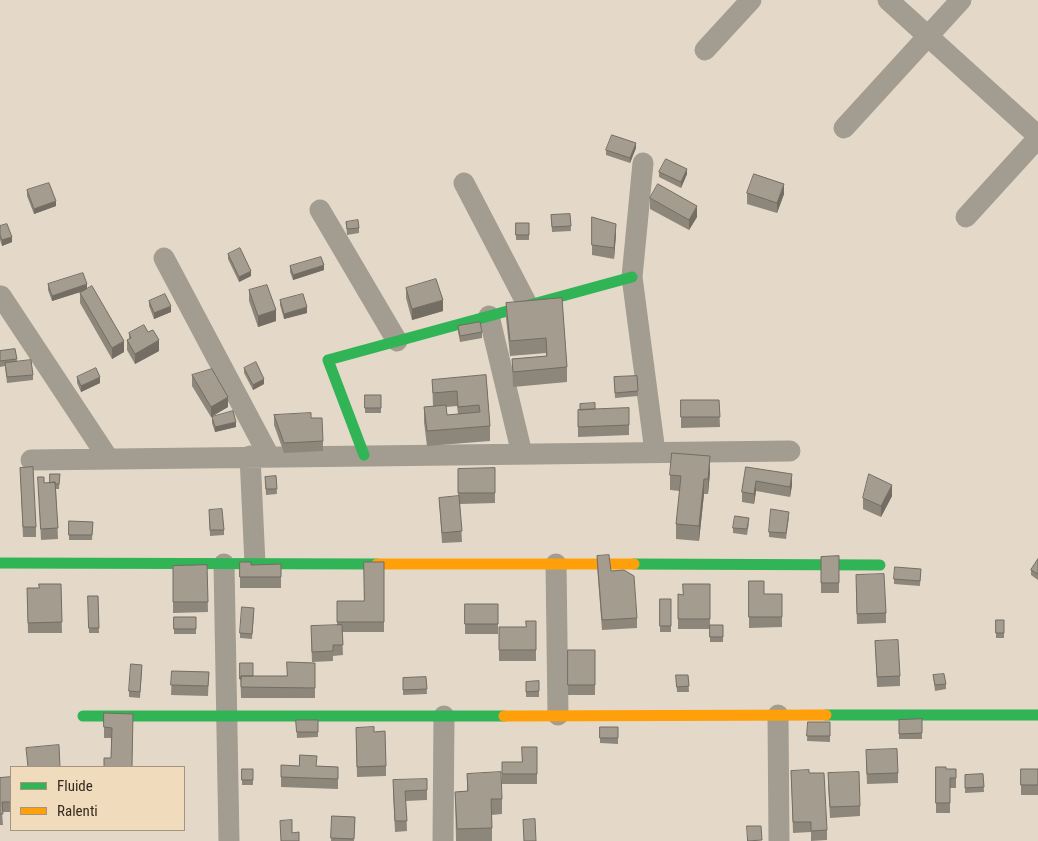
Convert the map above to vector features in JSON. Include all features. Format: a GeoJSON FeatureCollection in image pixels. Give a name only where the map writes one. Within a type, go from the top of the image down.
{"type":"FeatureCollection","features":[{"type":"Feature","properties":{"kind":"street"},"geometry":{"type":"LineString","coordinates":[[705,50],[751,0]]}},
{"type":"Feature","properties":{"kind":"street"},"geometry":{"type":"LineString","coordinates":[[888,0],[1038,137],[966,217]]}},
{"type":"Feature","properties":{"kind":"street"},"geometry":{"type":"LineString","coordinates":[[844,128],[961,0]]}},
{"type":"Feature","properties":{"kind":"street"},"geometry":{"type":"LineString","coordinates":[[643,163],[632,278],[655,452]]}},
{"type":"Feature","properties":{"kind":"street"},"geometry":{"type":"LineString","coordinates":[[464,183],[528,306]]}},
{"type":"Feature","properties":{"kind":"street"},"geometry":{"type":"LineString","coordinates":[[320,210],[398,341]]}},
{"type":"Feature","properties":{"kind":"street"},"geometry":{"type":"LineString","coordinates":[[164,258],[260,456],[255,564]]}},
{"type":"Feature","properties":{"kind":"street"},"geometry":{"type":"LineString","coordinates":[[364,455],[328,360],[632,278]]}},
{"type":"Feature","properties":{"kind":"street"},"geometry":{"type":"LineString","coordinates":[[1,296],[108,458]]}},
{"type":"Feature","properties":{"kind":"street"},"geometry":{"type":"LineString","coordinates":[[489,316],[522,454]]}},
{"type":"Feature","properties":{"kind":"street"},"geometry":{"type":"LineString","coordinates":[[31,460],[790,451]]}},
{"type":"Feature","properties":{"kind":"street"},"geometry":{"type":"LineString","coordinates":[[0,563],[880,565]]}},
{"type":"Feature","properties":{"kind":"street"},"geometry":{"type":"LineString","coordinates":[[224,564],[229,841]]}},
{"type":"Feature","properties":{"kind":"street"},"geometry":{"type":"LineString","coordinates":[[556,564],[558,715]]}},
{"type":"Feature","properties":{"kind":"street"},"geometry":{"type":"LineString","coordinates":[[778,715],[779,841]]}},
{"type":"Feature","properties":{"kind":"street"},"geometry":{"type":"LineString","coordinates":[[83,716],[1038,715]]}},
{"type":"Feature","properties":{"kind":"street"},"geometry":{"type":"LineString","coordinates":[[443,841],[444,716]]}},
{"type":"Feature","properties":{"kind":"building"},"geometry":{"type":"Polygon","coordinates":[[[612,135],[636,143],[630,158],[606,150],[612,135]]]}},
{"type":"Feature","properties":{"kind":"building"},"geometry":{"type":"Polygon","coordinates":[[[666,159],[687,169],[681,182],[659,172],[666,159]]]}},
{"type":"Feature","properties":{"kind":"building"},"geometry":{"type":"Polygon","coordinates":[[[754,174],[784,184],[777,203],[747,193],[754,174]]]}},
{"type":"Feature","properties":{"kind":"building"},"geometry":{"type":"Polygon","coordinates":[[[49,183],[56,201],[34,209],[27,190],[49,183]]]}},
{"type":"Feature","properties":{"kind":"building"},"geometry":{"type":"Polygon","coordinates":[[[658,184],[697,206],[689,220],[650,198],[658,184]]]}},
{"type":"Feature","properties":{"kind":"building"},"geometry":{"type":"Polygon","coordinates":[[[570,214],[571,226],[552,227],[551,215],[570,214]]]}},
{"type":"Feature","properties":{"kind":"building"},"geometry":{"type":"Polygon","coordinates":[[[592,217],[616,224],[614,248],[592,245],[592,217]]]}},
{"type":"Feature","properties":{"kind":"building"},"geometry":{"type":"Polygon","coordinates":[[[358,220],[359,228],[347,229],[346,222],[358,220]]]}},
{"type":"Feature","properties":{"kind":"building"},"geometry":{"type":"Polygon","coordinates":[[[516,223],[529,223],[529,235],[516,235],[516,223]]]}},
{"type":"Feature","properties":{"kind":"building"},"geometry":{"type":"Polygon","coordinates":[[[7,224],[12,237],[2,240],[0,226],[7,224]]]}},
{"type":"Feature","properties":{"kind":"building"},"geometry":{"type":"Polygon","coordinates":[[[240,248],[251,271],[239,277],[228,254],[240,248]]]}},
{"type":"Feature","properties":{"kind":"building"},"geometry":{"type":"Polygon","coordinates":[[[321,257],[324,265],[293,275],[290,266],[321,257]]]}},
{"type":"Feature","properties":{"kind":"building"},"geometry":{"type":"Polygon","coordinates":[[[83,273],[87,284],[52,296],[48,284],[83,273]]]}},
{"type":"Feature","properties":{"kind":"building"},"geometry":{"type":"Polygon","coordinates":[[[436,279],[443,300],[412,309],[406,288],[436,279]]]}},
{"type":"Feature","properties":{"kind":"building"},"geometry":{"type":"Polygon","coordinates":[[[267,285],[276,310],[258,316],[249,290],[267,285]]]}},
{"type":"Feature","properties":{"kind":"building"},"geometry":{"type":"Polygon","coordinates":[[[92,286],[124,341],[112,348],[80,293],[92,286]]]}},
{"type":"Feature","properties":{"kind":"building"},"geometry":{"type":"Polygon","coordinates":[[[165,294],[171,306],[154,313],[149,301],[165,294]]]}},
{"type":"Feature","properties":{"kind":"building"},"geometry":{"type":"Polygon","coordinates":[[[303,294],[307,307],[284,314],[280,300],[303,294]]]}},
{"type":"Feature","properties":{"kind":"building"},"geometry":{"type":"Polygon","coordinates":[[[562,298],[567,367],[513,372],[512,359],[547,356],[546,338],[510,341],[506,303],[562,298]]]}},
{"type":"Feature","properties":{"kind":"building"},"geometry":{"type":"Polygon","coordinates":[[[480,322],[482,332],[460,336],[458,326],[480,322]]]}},
{"type":"Feature","properties":{"kind":"building"},"geometry":{"type":"Polygon","coordinates":[[[144,325],[148,332],[153,330],[159,340],[135,354],[127,340],[131,338],[129,333],[144,325]]]}},
{"type":"Feature","properties":{"kind":"building"},"geometry":{"type":"Polygon","coordinates":[[[15,349],[17,359],[0,361],[0,351],[15,349]]]}},
{"type":"Feature","properties":{"kind":"building"},"geometry":{"type":"Polygon","coordinates":[[[31,360],[33,375],[7,377],[5,363],[31,360]]]}},
{"type":"Feature","properties":{"kind":"building"},"geometry":{"type":"Polygon","coordinates":[[[256,362],[264,379],[253,385],[244,368],[256,362]]]}},
{"type":"Feature","properties":{"kind":"building"},"geometry":{"type":"Polygon","coordinates":[[[96,368],[100,377],[81,386],[77,377],[96,368]]]}},
{"type":"Feature","properties":{"kind":"building"},"geometry":{"type":"Polygon","coordinates":[[[212,369],[228,397],[211,407],[192,375],[212,369]]]}},
{"type":"Feature","properties":{"kind":"building"},"geometry":{"type":"Polygon","coordinates":[[[486,375],[490,426],[427,431],[424,407],[446,405],[447,415],[480,412],[479,405],[458,407],[457,391],[433,393],[432,380],[486,375]]]}},
{"type":"Feature","properties":{"kind":"building"},"geometry":{"type":"Polygon","coordinates":[[[637,376],[638,391],[615,393],[614,377],[637,376]]]}},
{"type":"Feature","properties":{"kind":"building"},"geometry":{"type":"Polygon","coordinates":[[[365,395],[381,395],[381,408],[365,408],[365,395]]]}},
{"type":"Feature","properties":{"kind":"building"},"geometry":{"type":"Polygon","coordinates":[[[681,400],[719,400],[720,417],[681,417],[681,400]]]}},
{"type":"Feature","properties":{"kind":"building"},"geometry":{"type":"Polygon","coordinates":[[[595,403],[595,409],[580,410],[580,404],[595,403]]]}},
{"type":"Feature","properties":{"kind":"building"},"geometry":{"type":"Polygon","coordinates":[[[629,408],[629,425],[578,427],[578,410],[629,408]]]}},
{"type":"Feature","properties":{"kind":"building"},"geometry":{"type":"Polygon","coordinates":[[[233,411],[236,422],[215,427],[212,417],[233,411]]]}},
{"type":"Feature","properties":{"kind":"building"},"geometry":{"type":"Polygon","coordinates":[[[311,413],[311,418],[322,418],[323,441],[284,443],[274,415],[311,413]]]}},
{"type":"Feature","properties":{"kind":"building"},"geometry":{"type":"Polygon","coordinates":[[[672,453],[710,456],[708,479],[704,479],[699,526],[676,524],[681,476],[670,475],[672,453]]]}},
{"type":"Feature","properties":{"kind":"building"},"geometry":{"type":"Polygon","coordinates":[[[33,467],[36,527],[23,527],[20,468],[33,467]]]}},
{"type":"Feature","properties":{"kind":"building"},"geometry":{"type":"Polygon","coordinates":[[[746,467],[792,474],[790,487],[756,481],[754,494],[742,492],[746,467]]]}},
{"type":"Feature","properties":{"kind":"building"},"geometry":{"type":"Polygon","coordinates":[[[495,468],[495,493],[458,493],[458,469],[495,468]]]}},
{"type":"Feature","properties":{"kind":"building"},"geometry":{"type":"Polygon","coordinates":[[[50,474],[60,474],[59,484],[55,484],[55,482],[50,483],[50,474]]]}},
{"type":"Feature","properties":{"kind":"building"},"geometry":{"type":"Polygon","coordinates":[[[869,474],[892,485],[881,506],[863,498],[869,474]]]}},
{"type":"Feature","properties":{"kind":"building"},"geometry":{"type":"Polygon","coordinates":[[[276,476],[277,489],[266,489],[265,477],[276,476]]]}},
{"type":"Feature","properties":{"kind":"building"},"geometry":{"type":"Polygon","coordinates":[[[38,477],[44,477],[44,483],[55,482],[58,528],[41,529],[38,477]]]}},
{"type":"Feature","properties":{"kind":"building"},"geometry":{"type":"Polygon","coordinates":[[[459,496],[462,531],[442,533],[439,498],[459,496]]]}},
{"type":"Feature","properties":{"kind":"building"},"geometry":{"type":"Polygon","coordinates":[[[222,509],[224,530],[210,530],[209,510],[222,509]]]}},
{"type":"Feature","properties":{"kind":"building"},"geometry":{"type":"Polygon","coordinates":[[[771,509],[789,512],[786,533],[769,532],[771,509]]]}},
{"type":"Feature","properties":{"kind":"building"},"geometry":{"type":"Polygon","coordinates":[[[735,516],[749,518],[747,529],[733,528],[735,516]]]}},
{"type":"Feature","properties":{"kind":"building"},"geometry":{"type":"Polygon","coordinates":[[[69,521],[93,522],[92,535],[69,535],[69,521]]]}},
{"type":"Feature","properties":{"kind":"building"},"geometry":{"type":"Polygon","coordinates":[[[609,555],[611,571],[624,570],[634,576],[637,618],[602,620],[597,556],[609,555]]]}},
{"type":"Feature","properties":{"kind":"building"},"geometry":{"type":"Polygon","coordinates":[[[839,556],[839,583],[821,583],[821,557],[839,556]]]}},
{"type":"Feature","properties":{"kind":"building"},"geometry":{"type":"Polygon","coordinates":[[[1038,559],[1038,574],[1031,570],[1038,559]]]}},
{"type":"Feature","properties":{"kind":"building"},"geometry":{"type":"Polygon","coordinates":[[[240,562],[251,562],[251,565],[281,564],[281,577],[240,577],[240,562]]]}},
{"type":"Feature","properties":{"kind":"building"},"geometry":{"type":"Polygon","coordinates":[[[364,562],[384,562],[384,622],[337,622],[337,601],[364,601],[364,562]]]}},
{"type":"Feature","properties":{"kind":"building"},"geometry":{"type":"Polygon","coordinates":[[[207,565],[208,602],[173,602],[173,566],[207,565]]]}},
{"type":"Feature","properties":{"kind":"building"},"geometry":{"type":"Polygon","coordinates":[[[895,567],[921,569],[920,581],[894,579],[895,567]]]}},
{"type":"Feature","properties":{"kind":"building"},"geometry":{"type":"Polygon","coordinates":[[[884,574],[886,613],[857,614],[856,575],[884,574]]]}},
{"type":"Feature","properties":{"kind":"building"},"geometry":{"type":"Polygon","coordinates":[[[749,581],[764,581],[764,594],[782,594],[782,617],[749,617],[749,581]]]}},
{"type":"Feature","properties":{"kind":"building"},"geometry":{"type":"Polygon","coordinates":[[[39,584],[61,584],[62,622],[28,623],[27,588],[39,588],[39,584]]]}},
{"type":"Feature","properties":{"kind":"building"},"geometry":{"type":"Polygon","coordinates":[[[683,584],[710,584],[710,619],[678,619],[678,594],[683,595],[683,584]]]}},
{"type":"Feature","properties":{"kind":"building"},"geometry":{"type":"Polygon","coordinates":[[[88,596],[98,596],[99,628],[89,628],[88,596]]]}},
{"type":"Feature","properties":{"kind":"building"},"geometry":{"type":"Polygon","coordinates":[[[660,599],[671,599],[671,626],[660,626],[660,599]]]}},
{"type":"Feature","properties":{"kind":"building"},"geometry":{"type":"Polygon","coordinates":[[[465,604],[498,604],[498,624],[465,624],[465,604]]]}},
{"type":"Feature","properties":{"kind":"building"},"geometry":{"type":"Polygon","coordinates":[[[242,607],[254,608],[252,634],[240,633],[242,607]]]}},
{"type":"Feature","properties":{"kind":"building"},"geometry":{"type":"Polygon","coordinates":[[[174,617],[196,617],[196,629],[174,629],[174,617]]]}},
{"type":"Feature","properties":{"kind":"building"},"geometry":{"type":"Polygon","coordinates":[[[996,620],[1004,620],[1004,633],[996,633],[996,620]]]}},
{"type":"Feature","properties":{"kind":"building"},"geometry":{"type":"Polygon","coordinates":[[[526,621],[536,621],[536,650],[499,650],[499,627],[526,627],[526,621]]]}},
{"type":"Feature","properties":{"kind":"building"},"geometry":{"type":"Polygon","coordinates":[[[342,625],[343,645],[333,645],[333,651],[312,652],[311,626],[342,625]]]}},
{"type":"Feature","properties":{"kind":"building"},"geometry":{"type":"Polygon","coordinates":[[[710,625],[723,625],[723,637],[710,637],[710,625]]]}},
{"type":"Feature","properties":{"kind":"building"},"geometry":{"type":"Polygon","coordinates":[[[898,640],[900,676],[877,677],[875,641],[898,640]]]}},
{"type":"Feature","properties":{"kind":"building"},"geometry":{"type":"Polygon","coordinates":[[[568,650],[595,650],[595,685],[568,685],[568,650]]]}},
{"type":"Feature","properties":{"kind":"building"},"geometry":{"type":"Polygon","coordinates":[[[287,662],[315,663],[315,688],[241,687],[241,676],[287,676],[287,662]]]}},
{"type":"Feature","properties":{"kind":"building"},"geometry":{"type":"Polygon","coordinates":[[[240,663],[253,663],[253,676],[241,676],[240,679],[240,663]]]}},
{"type":"Feature","properties":{"kind":"building"},"geometry":{"type":"Polygon","coordinates":[[[131,664],[142,665],[140,692],[129,691],[131,664]]]}},
{"type":"Feature","properties":{"kind":"building"},"geometry":{"type":"Polygon","coordinates":[[[172,671],[209,672],[208,686],[171,685],[172,671]]]}},
{"type":"Feature","properties":{"kind":"building"},"geometry":{"type":"Polygon","coordinates":[[[944,674],[946,684],[935,685],[933,675],[944,674]]]}},
{"type":"Feature","properties":{"kind":"building"},"geometry":{"type":"Polygon","coordinates":[[[676,675],[688,675],[689,686],[677,687],[676,675]]]}},
{"type":"Feature","properties":{"kind":"building"},"geometry":{"type":"Polygon","coordinates":[[[426,677],[427,689],[403,690],[403,678],[426,677]]]}},
{"type":"Feature","properties":{"kind":"building"},"geometry":{"type":"Polygon","coordinates":[[[539,681],[539,691],[526,692],[526,682],[539,681]]]}},
{"type":"Feature","properties":{"kind":"building"},"geometry":{"type":"Polygon","coordinates":[[[104,713],[133,714],[132,766],[104,766],[104,758],[111,758],[112,728],[104,727],[104,713]]]}},
{"type":"Feature","properties":{"kind":"building"},"geometry":{"type":"Polygon","coordinates":[[[922,719],[922,733],[899,734],[899,720],[922,719]]]}},
{"type":"Feature","properties":{"kind":"building"},"geometry":{"type":"Polygon","coordinates":[[[296,720],[318,720],[318,732],[297,732],[296,720]]]}},
{"type":"Feature","properties":{"kind":"building"},"geometry":{"type":"Polygon","coordinates":[[[808,722],[830,722],[830,736],[807,736],[808,722]]]}},
{"type":"Feature","properties":{"kind":"building"},"geometry":{"type":"Polygon","coordinates":[[[374,727],[374,732],[385,731],[386,766],[357,767],[356,728],[374,727]]]}},
{"type":"Feature","properties":{"kind":"building"},"geometry":{"type":"Polygon","coordinates":[[[600,727],[618,727],[618,738],[600,738],[600,727]]]}},
{"type":"Feature","properties":{"kind":"building"},"geometry":{"type":"Polygon","coordinates":[[[59,745],[60,766],[28,766],[26,748],[59,745]]]}},
{"type":"Feature","properties":{"kind":"building"},"geometry":{"type":"Polygon","coordinates":[[[522,747],[537,747],[537,774],[502,774],[502,762],[522,762],[522,747]]]}},
{"type":"Feature","properties":{"kind":"building"},"geometry":{"type":"Polygon","coordinates":[[[897,749],[898,773],[867,774],[866,750],[897,749]]]}},
{"type":"Feature","properties":{"kind":"building"},"geometry":{"type":"Polygon","coordinates":[[[300,755],[317,756],[316,766],[338,767],[338,779],[281,777],[281,765],[299,766],[300,755]]]}},
{"type":"Feature","properties":{"kind":"building"},"geometry":{"type":"Polygon","coordinates":[[[936,767],[956,769],[956,778],[950,778],[950,803],[936,803],[936,767]]]}},
{"type":"Feature","properties":{"kind":"building"},"geometry":{"type":"Polygon","coordinates":[[[242,769],[253,769],[253,780],[242,780],[242,769]]]}},
{"type":"Feature","properties":{"kind":"building"},"geometry":{"type":"Polygon","coordinates":[[[1021,769],[1038,769],[1038,785],[1021,785],[1021,769]]]}},
{"type":"Feature","properties":{"kind":"building"},"geometry":{"type":"Polygon","coordinates":[[[809,770],[809,773],[824,773],[827,830],[811,831],[811,822],[793,822],[791,771],[809,770]]]}},
{"type":"Feature","properties":{"kind":"building"},"geometry":{"type":"Polygon","coordinates":[[[501,772],[502,799],[491,799],[492,828],[457,829],[455,792],[468,791],[467,774],[501,772]]]}},
{"type":"Feature","properties":{"kind":"building"},"geometry":{"type":"Polygon","coordinates":[[[859,772],[860,806],[830,807],[828,773],[859,772]]]}},
{"type":"Feature","properties":{"kind":"building"},"geometry":{"type":"Polygon","coordinates":[[[983,774],[984,787],[965,788],[965,775],[983,774]]]}},
{"type":"Feature","properties":{"kind":"building"},"geometry":{"type":"Polygon","coordinates":[[[10,777],[10,802],[2,802],[3,814],[0,814],[0,778],[10,777]]]}},
{"type":"Feature","properties":{"kind":"building"},"geometry":{"type":"Polygon","coordinates":[[[427,779],[427,790],[405,791],[407,821],[395,821],[393,780],[427,779]]]}},
{"type":"Feature","properties":{"kind":"building"},"geometry":{"type":"Polygon","coordinates":[[[332,816],[355,817],[354,839],[331,838],[332,816]]]}},
{"type":"Feature","properties":{"kind":"building"},"geometry":{"type":"Polygon","coordinates":[[[535,819],[536,841],[524,841],[523,820],[535,819]]]}},
{"type":"Feature","properties":{"kind":"building"},"geometry":{"type":"Polygon","coordinates":[[[292,820],[292,833],[299,832],[299,841],[281,841],[280,821],[292,820]]]}},
{"type":"Feature","properties":{"kind":"building"},"geometry":{"type":"Polygon","coordinates":[[[747,826],[761,826],[762,840],[748,841],[747,826]]]}},
{"type":"Feature","properties":{"kind":"traffic: fast"},"geometry":{"type":"LineString","coordinates":[[364,455],[328,360],[632,277]]}},
{"type":"Feature","properties":{"kind":"traffic: fast"},"geometry":{"type":"LineString","coordinates":[[0,563],[377,564]]}},
{"type":"Feature","properties":{"kind":"traffic: fast"},"geometry":{"type":"LineString","coordinates":[[634,564],[880,565]]}},
{"type":"Feature","properties":{"kind":"traffic: fast"},"geometry":{"type":"LineString","coordinates":[[826,715],[1038,715]]}},
{"type":"Feature","properties":{"kind":"traffic: fast"},"geometry":{"type":"LineString","coordinates":[[83,716],[504,716]]}},
{"type":"Feature","properties":{"kind":"traffic: slow"},"geometry":{"type":"LineString","coordinates":[[377,564],[634,564]]}},
{"type":"Feature","properties":{"kind":"traffic: slow"},"geometry":{"type":"LineString","coordinates":[[504,716],[826,715]]}}]}
